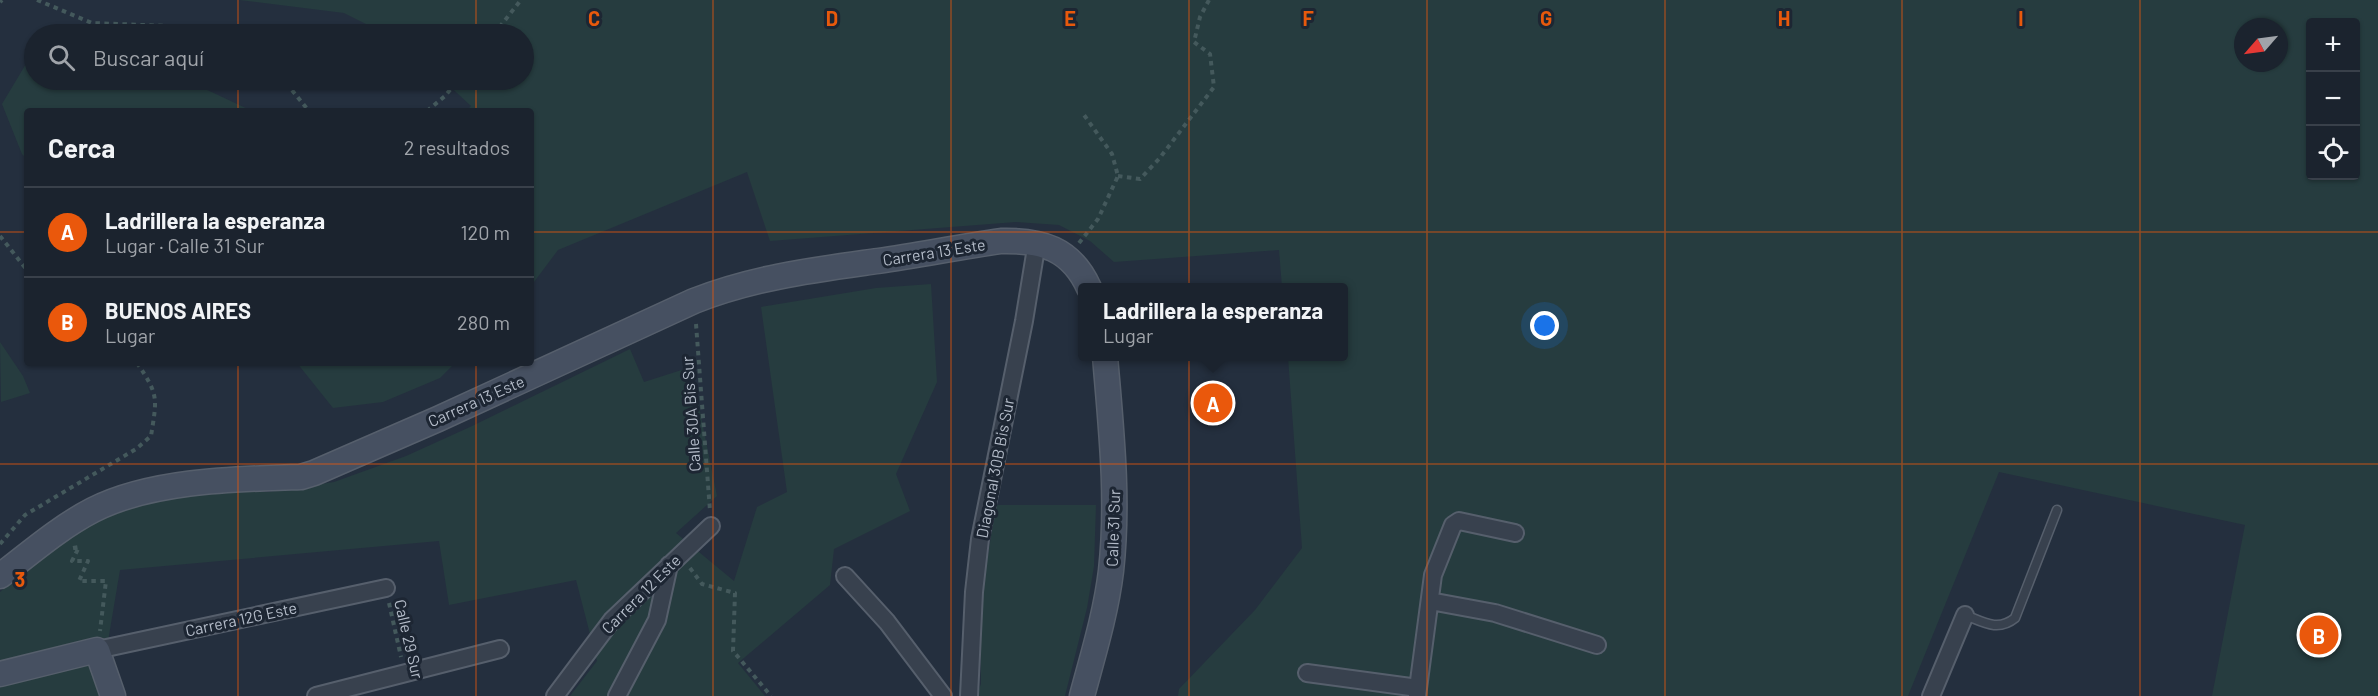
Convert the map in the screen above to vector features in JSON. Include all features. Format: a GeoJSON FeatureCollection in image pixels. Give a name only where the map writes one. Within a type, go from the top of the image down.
{"type":"FeatureCollection","features":[{"type":"Feature","properties":{"kind":"main road","name":"Carrera 13 Este"},"geometry":{"type":"LineString","coordinates":[[0,576],[76,519],[96,508],[132,496],[179,486],[301,477],[314,473],[438,419],[694,301],[736,285],[773,276],[1001,241],[1037,242]]}},
{"type":"Feature","properties":{"kind":"main road"},"geometry":{"type":"LineString","coordinates":[[1037,242],[1053,248],[1068,258],[1080,271],[1086,283]]}},
{"type":"Feature","properties":{"kind":"main road","name":"Calle 31 Sur"},"geometry":{"type":"LineString","coordinates":[[1082,696],[1106,601],[1114,534],[1113,454],[1105,361]]}},
{"type":"Feature","properties":{"kind":"main road"},"geometry":{"type":"LineString","coordinates":[[0,674],[108,648],[113,696]]}},
{"type":"Feature","properties":{"kind":"street","name":"Diagonal 30B Bis Sur"},"geometry":{"type":"LineString","coordinates":[[969,696],[974,592],[980,539],[1024,321],[1037,242]]}},
{"type":"Feature","properties":{"kind":"street"},"geometry":{"type":"LineString","coordinates":[[1307,672],[1418,692],[1433,575],[1453,525],[1459,521],[1515,533]]}},
{"type":"Feature","properties":{"kind":"street","name":"Carrera 12 Este"},"geometry":{"type":"LineString","coordinates":[[555,696],[612,620],[711,526]]}},
{"type":"Feature","properties":{"kind":"street"},"geometry":{"type":"LineString","coordinates":[[617,696],[657,620],[674,560]]}},
{"type":"Feature","properties":{"kind":"street"},"geometry":{"type":"LineString","coordinates":[[845,576],[887,622],[943,696]]}},
{"type":"Feature","properties":{"kind":"street","name":"Carrera 12G Este"},"geometry":{"type":"LineString","coordinates":[[108,648],[386,588]]}},
{"type":"Feature","properties":{"kind":"street"},"geometry":{"type":"LineString","coordinates":[[1430,601],[1495,613],[1597,645]]}},
{"type":"Feature","properties":{"kind":"street"},"geometry":{"type":"LineString","coordinates":[[1931,696],[1965,615]]}},
{"type":"Feature","properties":{"kind":"street"},"geometry":{"type":"LineString","coordinates":[[316,696],[500,649]]}},
{"type":"Feature","properties":{"kind":"lane"},"geometry":{"type":"LineString","coordinates":[[1965,615],[1995,626],[2006,625],[2015,618],[2057,510]]}},
{"type":"Feature","properties":{"kind":"path"},"geometry":{"type":"LineString","coordinates":[[37,0],[92,23],[117,24]]}},
{"type":"Feature","properties":{"kind":"path"},"geometry":{"type":"LineString","coordinates":[[502,24],[521,0]]}},
{"type":"Feature","properties":{"kind":"path"},"geometry":{"type":"LineString","coordinates":[[1118,176],[1140,179],[1160,159],[1214,87],[1210,54],[1194,42],[1200,16],[1209,0]]}},
{"type":"Feature","properties":{"kind":"path"},"geometry":{"type":"LineString","coordinates":[[292,90],[307,108]]}},
{"type":"Feature","properties":{"kind":"path"},"geometry":{"type":"LineString","coordinates":[[431,108],[450,90]]}},
{"type":"Feature","properties":{"kind":"path"},"geometry":{"type":"LineString","coordinates":[[1068,258],[1098,219],[1118,176],[1112,154],[1084,115]]}},
{"type":"Feature","properties":{"kind":"path"},"geometry":{"type":"LineString","coordinates":[[0,236],[6,240],[24,266]]}},
{"type":"Feature","properties":{"kind":"path","name":"Calle 30A Bis Sur"},"geometry":{"type":"LineString","coordinates":[[694,301],[711,526]]}},
{"type":"Feature","properties":{"kind":"path"},"geometry":{"type":"LineString","coordinates":[[0,544],[25,515],[136,448],[151,436],[157,402],[151,384],[139,366]]}},
{"type":"Feature","properties":{"kind":"path"},"geometry":{"type":"LineString","coordinates":[[69,549],[79,547],[72,561],[88,561],[79,581],[106,581],[100,632],[108,648]]}},
{"type":"Feature","properties":{"kind":"path"},"geometry":{"type":"LineString","coordinates":[[674,560],[702,584],[735,593],[733,651],[771,696]]}},
{"type":"Feature","properties":{"kind":"path","name":"Calle 29 Sur"},"geometry":{"type":"LineString","coordinates":[[386,588],[405,673]]}},
{"type":"Feature","properties":{"kind":"green space"},"geometry":{"type":"Polygon","coordinates":[[[239,0],[2378,0],[2378,696],[2212,696],[2245,525],[1999,472],[1908,696],[1178,696],[1179,689],[1255,610],[1302,548],[1288,361],[1348,361],[1348,283],[1282,283],[1279,250],[1114,262],[1090,241],[1059,225],[1016,222],[770,241],[747,172],[558,250],[534,282],[534,108],[469,108],[471,106],[454,90],[534,90],[534,24],[366,24],[344,13],[239,0]]]}},
{"type":"Feature","properties":{"kind":"green space"},"geometry":{"type":"Polygon","coordinates":[[[24,67],[24,90],[207,90],[246,108],[24,108],[24,156],[2,104],[24,67]]]}},
{"type":"Feature","properties":{"kind":"green space"},"geometry":{"type":"Polygon","coordinates":[[[931,284],[937,382],[896,474],[910,511],[834,549],[830,585],[738,663],[765,696],[570,696],[597,661],[576,580],[449,605],[439,541],[120,570],[101,683],[106,696],[0,696],[0,592],[77,525],[117,506],[212,488],[268,492],[334,482],[406,456],[630,349],[644,382],[691,367],[717,496],[676,533],[734,581],[757,507],[787,492],[761,307],[876,288],[931,284]]]}},
{"type":"Feature","properties":{"kind":"green space"},"geometry":{"type":"Polygon","coordinates":[[[0,342],[23,376],[30,393],[1,402],[0,342]]]}},
{"type":"Feature","properties":{"kind":"green space"},"geometry":{"type":"Polygon","coordinates":[[[299,366],[452,366],[440,378],[383,402],[333,408],[299,366]]]}},
{"type":"Feature","properties":{"kind":"green space"},"geometry":{"type":"Polygon","coordinates":[[[996,505],[1096,505],[1094,566],[1087,608],[1065,696],[976,696],[981,684],[980,605],[996,505]]]}},
{"type":"Feature","properties":{"kind":"place","name":"Ladrillera la esperanza"},"geometry":{"type":"Point","coordinates":[1213,403]}},
{"type":"Feature","properties":{"kind":"place","name":"BUENOS AIRES"},"geometry":{"type":"Point","coordinates":[2319,635]}}]}
